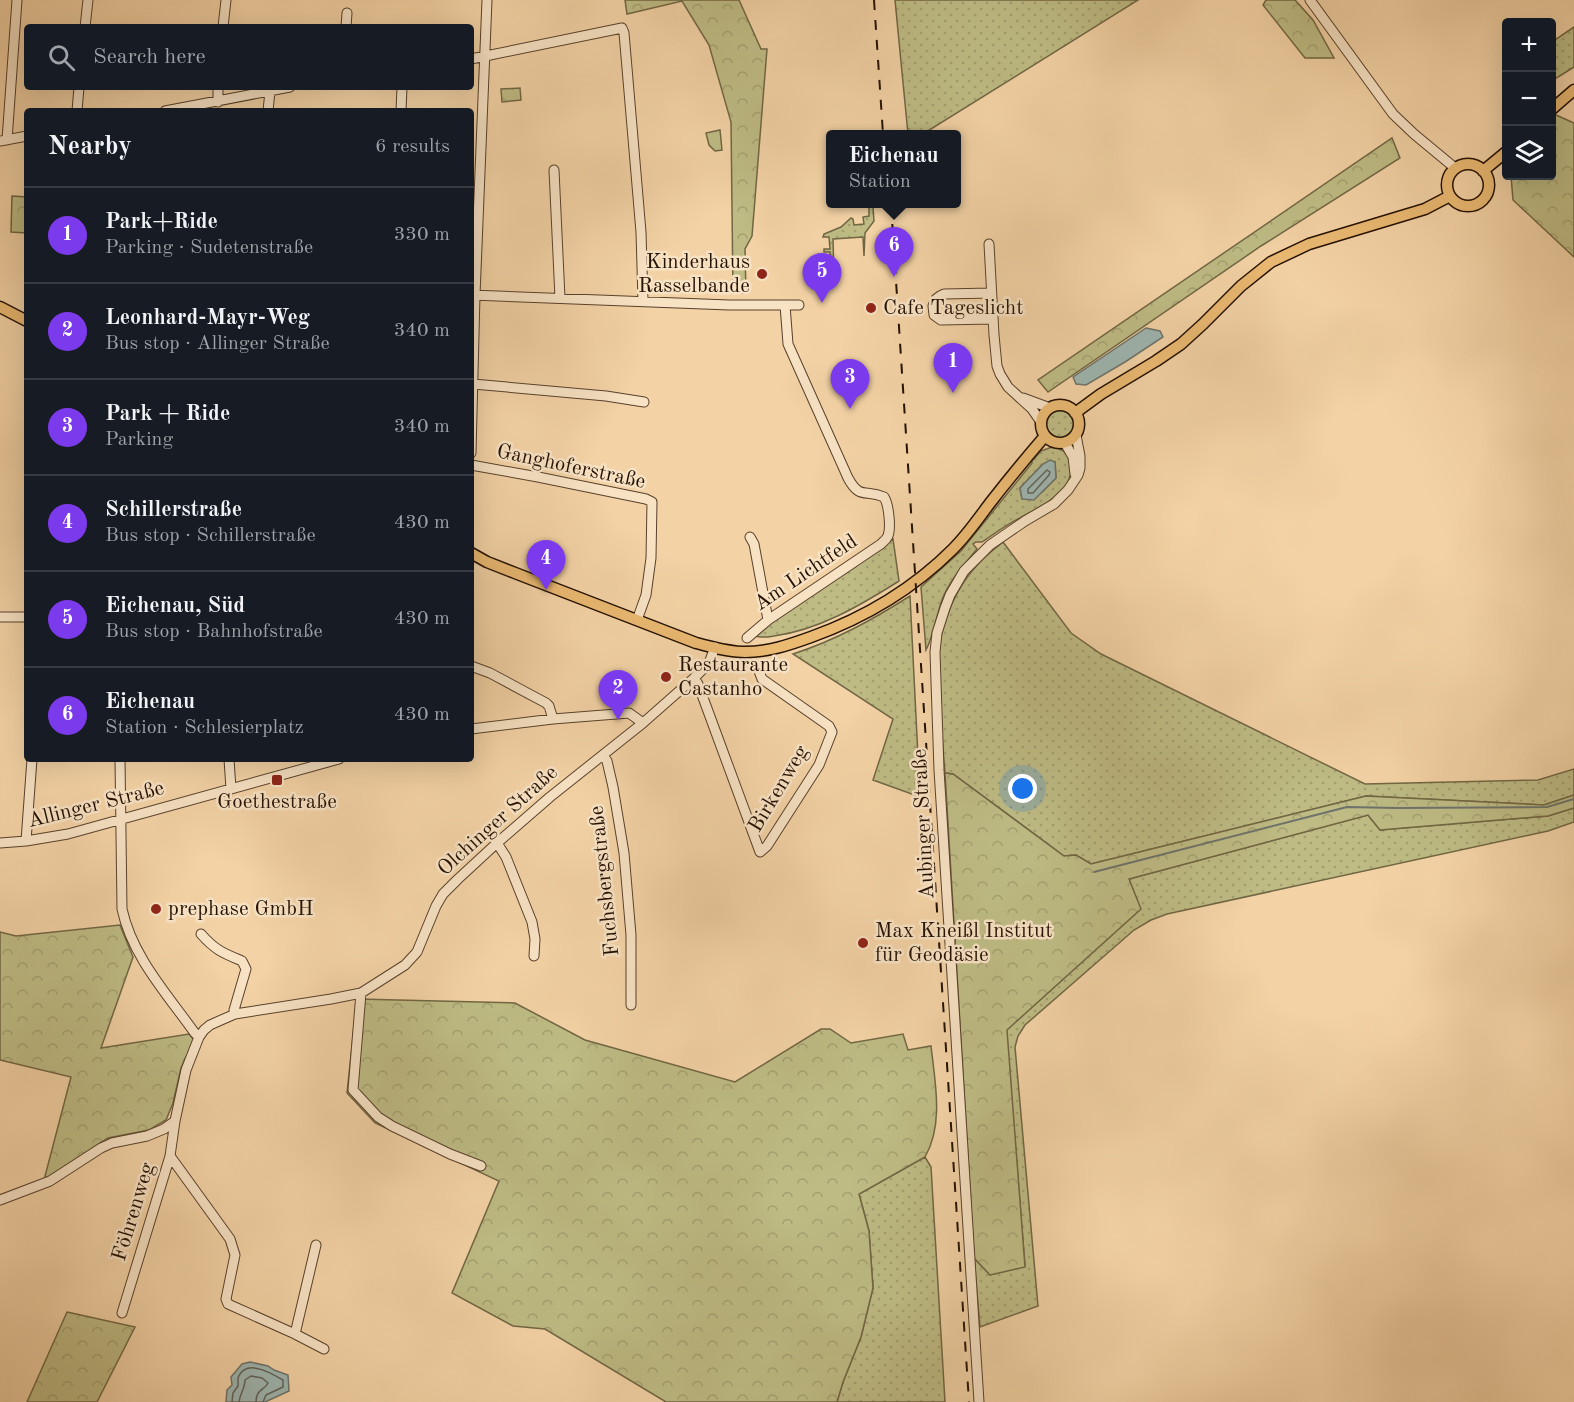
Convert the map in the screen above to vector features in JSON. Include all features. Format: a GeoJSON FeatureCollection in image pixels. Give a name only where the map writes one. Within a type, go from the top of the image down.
{"type":"FeatureCollection","features":[{"type":"Feature","properties":{"kind":"main road"},"geometry":{"type":"LineString","coordinates":[[1556,105],[1574,90]]}},
{"type":"Feature","properties":{"kind":"main road"},"geometry":{"type":"LineString","coordinates":[[1483,171],[1502,155]]}},
{"type":"Feature","properties":{"kind":"main road"},"geometry":{"type":"LineString","coordinates":[[1467,164],[1483,171],[1489,182],[1482,200],[1468,206],[1461,205],[1450,196],[1448,178],[1455,168],[1467,164]]}},
{"type":"Feature","properties":{"kind":"main road"},"geometry":{"type":"LineString","coordinates":[[1075,413],[1181,344],[1241,286],[1278,258],[1309,244],[1425,209],[1450,196]]}},
{"type":"Feature","properties":{"kind":"main road"},"geometry":{"type":"LineString","coordinates":[[1,309],[24,320]]}},
{"type":"Feature","properties":{"kind":"main road"},"geometry":{"type":"LineString","coordinates":[[1066,406],[1075,413],[1079,424],[1076,435],[1065,443],[1056,443],[1042,432],[1041,422],[1044,414],[1050,408],[1066,406]]}},
{"type":"Feature","properties":{"kind":"main road"},"geometry":{"type":"LineString","coordinates":[[474,555],[487,562],[696,643],[746,652],[775,649],[849,622],[913,583],[945,556],[970,530],[1045,436]]}},
{"type":"Feature","properties":{"kind":"street"},"geometry":{"type":"LineString","coordinates":[[17,0],[4,140],[24,137]]}},
{"type":"Feature","properties":{"kind":"street"},"geometry":{"type":"LineString","coordinates":[[85,24],[88,0]]}},
{"type":"Feature","properties":{"kind":"street"},"geometry":{"type":"LineString","coordinates":[[223,24],[226,0]]}},
{"type":"Feature","properties":{"kind":"street"},"geometry":{"type":"LineString","coordinates":[[474,273],[487,0]]}},
{"type":"Feature","properties":{"kind":"street"},"geometry":{"type":"LineString","coordinates":[[1310,0],[1393,114],[1455,168]]}},
{"type":"Feature","properties":{"kind":"street"},"geometry":{"type":"LineString","coordinates":[[346,24],[347,13]]}},
{"type":"Feature","properties":{"kind":"street"},"geometry":{"type":"LineString","coordinates":[[474,58],[622,28],[641,232],[643,301]]}},
{"type":"Feature","properties":{"kind":"street"},"geometry":{"type":"LineString","coordinates":[[77,108],[79,90]]}},
{"type":"Feature","properties":{"kind":"street"},"geometry":{"type":"LineString","coordinates":[[218,90],[218,102]]}},
{"type":"Feature","properties":{"kind":"street"},"geometry":{"type":"LineString","coordinates":[[183,108],[275,90]]}},
{"type":"Feature","properties":{"kind":"street"},"geometry":{"type":"LineString","coordinates":[[401,108],[402,90]]}},
{"type":"Feature","properties":{"kind":"street"},"geometry":{"type":"LineString","coordinates":[[268,108],[270,91]]}},
{"type":"Feature","properties":{"kind":"street"},"geometry":{"type":"LineString","coordinates":[[554,170],[560,298]]}},
{"type":"Feature","properties":{"kind":"street"},"geometry":{"type":"LineString","coordinates":[[989,244],[997,366],[1003,380],[1032,409],[1041,422]]}},
{"type":"Feature","properties":{"kind":"street"},"geometry":{"type":"LineString","coordinates":[[991,293],[944,294],[936,298],[933,306],[934,315],[941,320],[993,319]]}},
{"type":"Feature","properties":{"kind":"street"},"geometry":{"type":"LineString","coordinates":[[474,295],[729,305],[799,305]]}},
{"type":"Feature","properties":{"kind":"street","name":"Am Lichtfeld"},"geometry":{"type":"LineString","coordinates":[[747,638],[768,620],[881,544],[887,538],[889,530],[888,504],[884,497],[855,490],[848,478],[788,344],[785,305]]}},
{"type":"Feature","properties":{"kind":"street"},"geometry":{"type":"LineString","coordinates":[[474,384],[606,396],[644,402]]}},
{"type":"Feature","properties":{"kind":"street"},"geometry":{"type":"LineString","coordinates":[[1020,397],[1050,408]]}},
{"type":"Feature","properties":{"kind":"street","name":"Aubinger Straße"},"geometry":{"type":"LineString","coordinates":[[979,1402],[939,770],[934,652],[945,608],[964,572],[979,554],[997,539],[1059,501],[1073,482],[1078,474],[1080,463],[1076,435]]}},
{"type":"Feature","properties":{"kind":"street"},"geometry":{"type":"LineString","coordinates":[[1065,443],[1073,457],[1075,470],[1073,482]]}},
{"type":"Feature","properties":{"kind":"street","name":"Ganghoferstraße"},"geometry":{"type":"LineString","coordinates":[[474,466],[652,502],[651,558],[646,595],[638,620]]}},
{"type":"Feature","properties":{"kind":"street"},"geometry":{"type":"LineString","coordinates":[[750,537],[754,544],[768,620]]}},
{"type":"Feature","properties":{"kind":"street"},"geometry":{"type":"LineString","coordinates":[[0,617],[24,617]]}},
{"type":"Feature","properties":{"kind":"street","name":"Olchinger Straße"},"geometry":{"type":"LineString","coordinates":[[199,1037],[210,1025],[235,1014],[361,993],[405,965],[417,952],[443,894],[550,797],[643,723],[694,678],[710,663],[715,647]]}},
{"type":"Feature","properties":{"kind":"street"},"geometry":{"type":"LineString","coordinates":[[474,667],[490,673],[546,703],[552,712],[553,719]]}},
{"type":"Feature","properties":{"kind":"street","name":"Birkenweg"},"geometry":{"type":"LineString","coordinates":[[694,678],[702,693],[760,852],[767,846],[819,765],[832,732],[830,726],[762,679],[759,671]]}},
{"type":"Feature","properties":{"kind":"street"},"geometry":{"type":"LineString","coordinates":[[474,729],[630,713],[643,723]]}},
{"type":"Feature","properties":{"kind":"street","name":"Fuchsbergstraße"},"geometry":{"type":"LineString","coordinates":[[603,755],[607,761],[613,787],[624,853],[631,936],[631,1005]]}},
{"type":"Feature","properties":{"kind":"street"},"geometry":{"type":"LineString","coordinates":[[26,841],[32,762]]}},
{"type":"Feature","properties":{"kind":"street"},"geometry":{"type":"LineString","coordinates":[[0,1200],[50,1181],[112,1143],[147,1136],[164,1129],[175,1121],[186,1070],[199,1037],[144,963],[125,920],[122,909],[120,762]]}},
{"type":"Feature","properties":{"kind":"street"},"geometry":{"type":"LineString","coordinates":[[229,762],[231,789]]}},
{"type":"Feature","properties":{"kind":"street","name":"Allinger Straße"},"geometry":{"type":"LineString","coordinates":[[0,843],[68,834],[328,762]]}},
{"type":"Feature","properties":{"kind":"street"},"geometry":{"type":"LineString","coordinates":[[497,843],[506,857],[532,922],[535,939],[534,956]]}},
{"type":"Feature","properties":{"kind":"street"},"geometry":{"type":"LineString","coordinates":[[201,934],[212,946],[244,964],[246,969],[234,1010],[235,1014]]}},
{"type":"Feature","properties":{"kind":"street"},"geometry":{"type":"LineString","coordinates":[[361,993],[353,1090],[378,1117],[392,1126],[481,1166]]}},
{"type":"Feature","properties":{"kind":"street","name":"Föhrenweg"},"geometry":{"type":"LineString","coordinates":[[122,1312],[170,1156],[175,1121]]}},
{"type":"Feature","properties":{"kind":"street"},"geometry":{"type":"LineString","coordinates":[[170,1156],[230,1239],[236,1255],[226,1299],[228,1304],[324,1349]]}},
{"type":"Feature","properties":{"kind":"street"},"geometry":{"type":"LineString","coordinates":[[295,1334],[316,1245]]}},
{"type":"Feature","properties":{"kind":"green space"},"geometry":{"type":"Polygon","coordinates":[[[625,0],[739,0],[761,49],[767,49],[752,236],[745,249],[746,293],[733,293],[731,122],[709,45],[682,1],[627,14],[625,0]]]}},
{"type":"Feature","properties":{"kind":"green space"},"geometry":{"type":"Polygon","coordinates":[[[895,0],[1138,0],[929,130],[908,130],[895,0]]]}},
{"type":"Feature","properties":{"kind":"green space"},"geometry":{"type":"Polygon","coordinates":[[[1266,0],[1295,0],[1313,20],[1334,58],[1305,58],[1263,5],[1266,0]]]}},
{"type":"Feature","properties":{"kind":"green space"},"geometry":{"type":"Polygon","coordinates":[[[1574,27],[1574,67],[1556,78],[1556,72],[1556,39],[1574,27]]]}},
{"type":"Feature","properties":{"kind":"green space"},"geometry":{"type":"Polygon","coordinates":[[[520,88],[521,100],[502,102],[501,89],[520,88]]]}},
{"type":"Feature","properties":{"kind":"green space"},"geometry":{"type":"Polygon","coordinates":[[[1556,115],[1574,123],[1574,257],[1513,200],[1511,180],[1556,180],[1556,115]]]}},
{"type":"Feature","properties":{"kind":"green space"},"geometry":{"type":"Polygon","coordinates":[[[720,130],[722,150],[715,151],[709,145],[706,133],[720,130]]]}},
{"type":"Feature","properties":{"kind":"green space"},"geometry":{"type":"Polygon","coordinates":[[[1392,138],[1400,158],[1261,246],[1048,392],[1038,380],[1392,138]]]}},
{"type":"Feature","properties":{"kind":"green space"},"geometry":{"type":"Polygon","coordinates":[[[12,196],[24,197],[24,233],[11,232],[12,196]]]}},
{"type":"Feature","properties":{"kind":"green space"},"geometry":{"type":"Polygon","coordinates":[[[869,208],[873,208],[874,221],[865,233],[864,256],[863,237],[833,239],[834,277],[830,277],[824,267],[830,264],[830,252],[824,252],[824,249],[830,249],[829,237],[823,237],[824,234],[841,227],[851,218],[854,225],[864,224],[863,217],[869,216],[869,208]]]}},
{"type":"Feature","properties":{"kind":"green space"},"geometry":{"type":"Polygon","coordinates":[[[1060,410],[1070,414],[1074,424],[1070,434],[1060,438],[1050,434],[1046,424],[1050,414],[1060,410]]]}},
{"type":"Feature","properties":{"kind":"green space"},"geometry":{"type":"Polygon","coordinates":[[[1052,447],[1060,449],[1070,460],[1071,471],[1063,490],[982,542],[973,544],[977,549],[957,573],[945,593],[926,650],[921,587],[961,551],[1041,451],[1052,447]],[[1055,462],[1043,464],[1020,488],[1022,499],[1042,492],[1056,478],[1055,462]]]}},
{"type":"Feature","properties":{"kind":"green space"},"geometry":{"type":"Polygon","coordinates":[[[893,539],[899,581],[855,607],[823,622],[791,633],[766,637],[755,636],[757,632],[893,539]]]}},
{"type":"Feature","properties":{"kind":"green space"},"geometry":{"type":"Polygon","coordinates":[[[1003,542],[1071,633],[1101,654],[1365,784],[1538,780],[1574,769],[1574,795],[1544,805],[1366,796],[1091,864],[1076,855],[1064,856],[953,774],[945,773],[938,670],[939,649],[944,626],[952,603],[971,572],[1003,542]]]}},
{"type":"Feature","properties":{"kind":"green space"},"geometry":{"type":"Polygon","coordinates":[[[910,596],[920,797],[873,780],[893,719],[793,654],[853,629],[910,596]]]}},
{"type":"Feature","properties":{"kind":"green space"},"geometry":{"type":"Polygon","coordinates":[[[945,773],[953,774],[1064,856],[1076,855],[1091,864],[1366,796],[1544,805],[1574,795],[1574,808],[1548,816],[1380,830],[1368,815],[1129,879],[1141,909],[1007,1030],[1025,1267],[990,1275],[974,1258],[945,773]]]}},
{"type":"Feature","properties":{"kind":"green space"},"geometry":{"type":"Polygon","coordinates":[[[1574,808],[1574,822],[1548,831],[1167,914],[1151,920],[1134,930],[1025,1025],[1018,1036],[1015,1047],[1038,1306],[980,1327],[974,1258],[990,1275],[1025,1266],[1006,1030],[1140,909],[1129,879],[1368,815],[1380,830],[1548,816],[1574,808]]]}},
{"type":"Feature","properties":{"kind":"green space"},"geometry":{"type":"Polygon","coordinates":[[[120,925],[133,957],[101,1048],[189,1034],[194,1040],[181,1068],[173,1103],[166,1120],[149,1130],[108,1138],[44,1180],[71,1077],[0,1060],[0,932],[16,936],[120,925]]]}},
{"type":"Feature","properties":{"kind":"green space"},"geometry":{"type":"Polygon","coordinates":[[[357,999],[515,1003],[585,1040],[735,1082],[821,1029],[830,1029],[851,1043],[903,1034],[908,1050],[931,1046],[937,1103],[935,1131],[925,1157],[859,1194],[869,1231],[873,1288],[861,1337],[837,1402],[666,1402],[545,1329],[513,1326],[452,1293],[499,1181],[375,1123],[347,1093],[357,999]]]}},
{"type":"Feature","properties":{"kind":"green space"},"geometry":{"type":"Polygon","coordinates":[[[925,1157],[931,1167],[945,1402],[837,1402],[861,1337],[873,1288],[869,1231],[859,1194],[925,1157]]]}},
{"type":"Feature","properties":{"kind":"green space"},"geometry":{"type":"Polygon","coordinates":[[[67,1312],[135,1327],[97,1402],[27,1402],[67,1312]]]}},
{"type":"Feature","properties":{"kind":"water"},"geometry":{"type":"Polygon","coordinates":[[[1146,328],[1160,331],[1163,337],[1086,385],[1076,384],[1073,377],[1146,328]]]}},
{"type":"Feature","properties":{"kind":"water"},"geometry":{"type":"Polygon","coordinates":[[[1050,460],[1055,462],[1056,478],[1034,500],[1022,499],[1020,488],[1043,464],[1050,460]]]}},
{"type":"Feature","properties":{"kind":"water"},"geometry":{"type":"Polygon","coordinates":[[[250,1362],[268,1366],[288,1375],[289,1391],[265,1402],[226,1402],[227,1390],[232,1385],[231,1377],[242,1364],[250,1362]]]}},
{"type":"Feature","properties":{"kind":"waterway"},"geometry":{"type":"LineString","coordinates":[[1094,872],[1347,807],[1547,807],[1574,799]]}},
{"type":"Feature","properties":{"kind":"railway"},"geometry":{"type":"LineString","coordinates":[[874,0],[883,130]]}},
{"type":"Feature","properties":{"kind":"railway"},"geometry":{"type":"LineString","coordinates":[[891,208],[969,1402]]}},
{"type":"Feature","properties":{"kind":"place","name":"Kinderhaus Rasselbande"},"geometry":{"type":"Point","coordinates":[762,274]}},
{"type":"Feature","properties":{"kind":"place","name":"Eichenau"},"geometry":{"type":"Point","coordinates":[894,277]}},
{"type":"Feature","properties":{"kind":"place","name":"Eichenau, Süd"},"geometry":{"type":"Point","coordinates":[822,303]}},
{"type":"Feature","properties":{"kind":"place","name":"Cafe Tageslicht"},"geometry":{"type":"Point","coordinates":[871,308]}},
{"type":"Feature","properties":{"kind":"place","name":"Park+Ride"},"geometry":{"type":"Point","coordinates":[953,393]}},
{"type":"Feature","properties":{"kind":"place","name":"Park + Ride"},"geometry":{"type":"Point","coordinates":[850,409]}},
{"type":"Feature","properties":{"kind":"place","name":"Schillerstraße"},"geometry":{"type":"Point","coordinates":[546,590]}},
{"type":"Feature","properties":{"kind":"place","name":"Restaurante Castanho"},"geometry":{"type":"Point","coordinates":[666,677]}},
{"type":"Feature","properties":{"kind":"place","name":"Leonhard-Mayr-Weg"},"geometry":{"type":"Point","coordinates":[618,720]}},
{"type":"Feature","properties":{"kind":"place","name":"Goethestraße"},"geometry":{"type":"Point","coordinates":[277,780]}},
{"type":"Feature","properties":{"kind":"place","name":"prephase GmbH"},"geometry":{"type":"Point","coordinates":[156,909]}},
{"type":"Feature","properties":{"kind":"place","name":"Max Kneißl Institut für Geodäsie"},"geometry":{"type":"Point","coordinates":[863,943]}}]}
